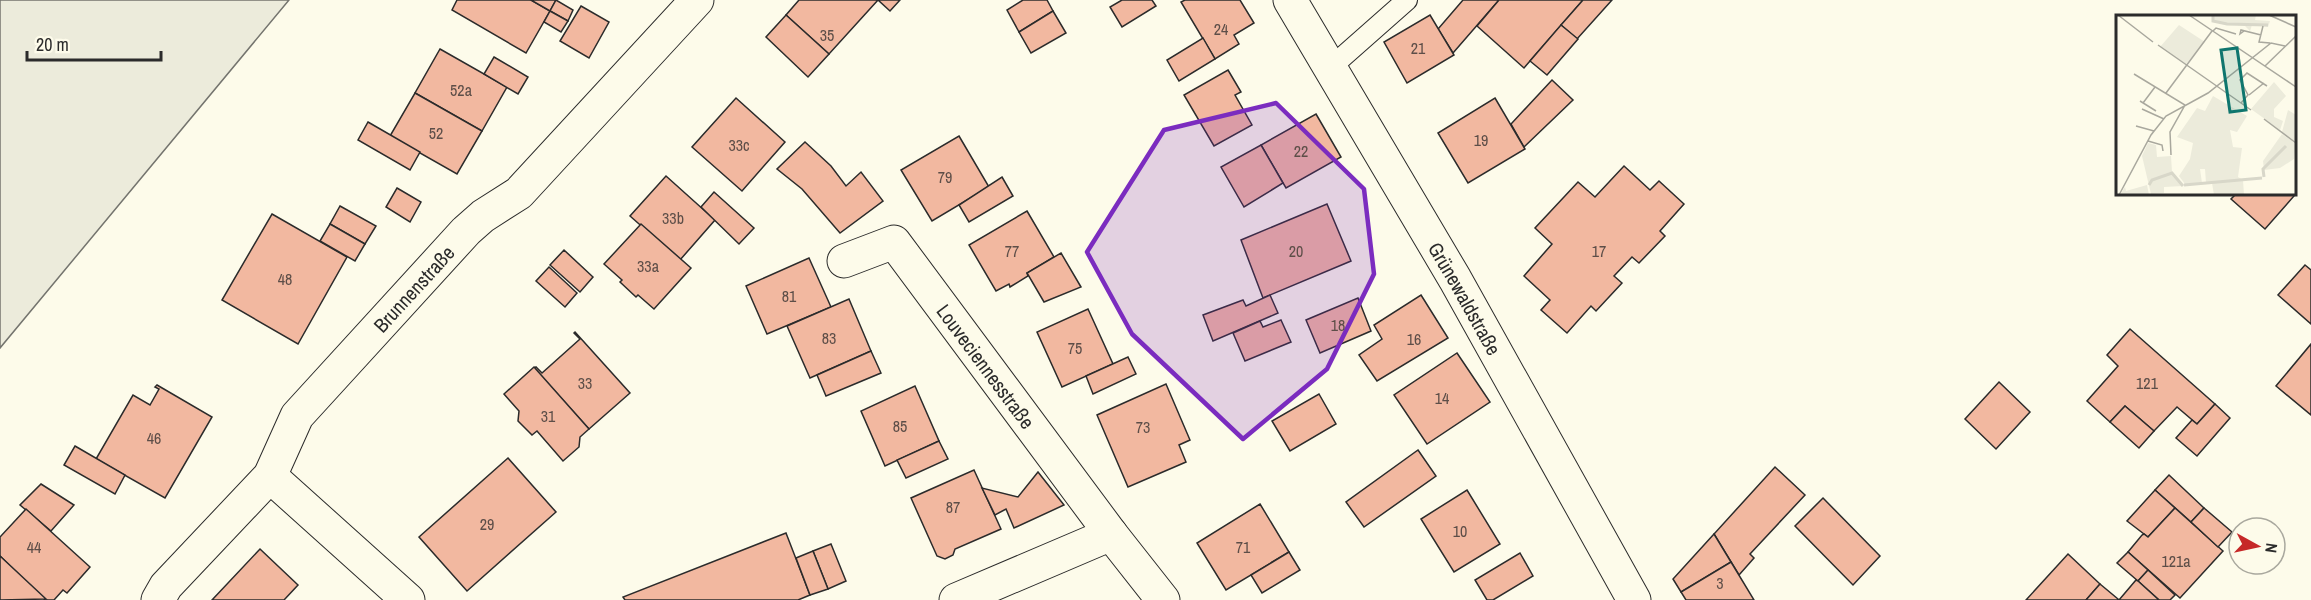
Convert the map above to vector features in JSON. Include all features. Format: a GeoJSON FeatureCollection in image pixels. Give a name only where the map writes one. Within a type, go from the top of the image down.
{"type":"FeatureCollection","features":[{"type":"Feature","properties":{"kind":"street","name":"Brunnenstraße"},"geometry":{"type":"LineString","coordinates":[[158,600],[166,586],[270,476],[297,416],[466,231],[483,216],[519,193],[697,0]]}},
{"type":"Feature","properties":{"kind":"street","name":"Grünewaldstraße"},"geometry":{"type":"LineString","coordinates":[[1290,0],[1455,279],[1634,600]]}},
{"type":"Feature","properties":{"kind":"street","name":"Louveciennesstraße"},"geometry":{"type":"LineString","coordinates":[[844,261],[894,242],[1111,534],[1163,600]]}},
{"type":"Feature","properties":{"kind":"street"},"geometry":{"type":"LineString","coordinates":[[270,476],[408,600]]}},
{"type":"Feature","properties":{"kind":"street"},"geometry":{"type":"LineString","coordinates":[[956,600],[1111,534]]}},
{"type":"Feature","properties":{"kind":"lane"},"geometry":{"type":"LineString","coordinates":[[1330,68],[1407,0]]}},
{"type":"Feature","properties":{"kind":"highlighted area"},"geometry":{"type":"Polygon","coordinates":[[[1276,103],[1364,189],[1374,274],[1327,369],[1243,439],[1132,334],[1087,252],[1164,130],[1276,103]]]}},
{"type":"Feature","properties":{"kind":"shaded area"},"geometry":{"type":"Polygon","coordinates":[[[0,0],[289,0],[0,348],[0,0]]]}},
{"type":"Feature","properties":{"kind":"building"},"geometry":{"type":"Polygon","coordinates":[[[457,0],[531,0],[550,11],[526,53],[452,10],[457,0]]]}},
{"type":"Feature","properties":{"kind":"building"},"geometry":{"type":"Polygon","coordinates":[[[531,0],[556,0],[550,11],[531,0]]]}},
{"type":"Feature","properties":{"kind":"building"},"geometry":{"type":"Polygon","coordinates":[[[556,0],[573,10],[568,21],[550,11],[556,0]]]}},
{"type":"Feature","properties":{"kind":"building"},"geometry":{"type":"Polygon","coordinates":[[[799,0],[878,0],[829,54],[786,15],[799,0]]]}},
{"type":"Feature","properties":{"kind":"building"},"geometry":{"type":"Polygon","coordinates":[[[878,0],[900,0],[890,11],[878,0]]]}},
{"type":"Feature","properties":{"kind":"building"},"geometry":{"type":"Polygon","coordinates":[[[1023,0],[1047,0],[1053,11],[1019,32],[1007,10],[1023,0]]]}},
{"type":"Feature","properties":{"kind":"building"},"geometry":{"type":"Polygon","coordinates":[[[1122,0],[1152,0],[1156,6],[1122,27],[1110,7],[1122,0]]]}},
{"type":"Feature","properties":{"kind":"building"},"geometry":{"type":"Polygon","coordinates":[[[1185,0],[1240,0],[1254,23],[1234,35],[1239,44],[1215,59],[1181,2],[1185,0]]]}},
{"type":"Feature","properties":{"kind":"building"},"geometry":{"type":"Polygon","coordinates":[[[1463,0],[1499,0],[1453,53],[1438,29],[1463,0]]]}},
{"type":"Feature","properties":{"kind":"building"},"geometry":{"type":"Polygon","coordinates":[[[1499,0],[1583,0],[1524,68],[1477,26],[1499,0]]]}},
{"type":"Feature","properties":{"kind":"building"},"geometry":{"type":"Polygon","coordinates":[[[1583,0],[1612,0],[1577,39],[1561,25],[1583,0]]]}},
{"type":"Feature","properties":{"kind":"building"},"geometry":{"type":"Polygon","coordinates":[[[581,6],[609,22],[589,58],[560,41],[581,6]]]}},
{"type":"Feature","properties":{"kind":"building"},"geometry":{"type":"Polygon","coordinates":[[[550,11],[568,21],[561,32],[544,22],[550,11]]]}},
{"type":"Feature","properties":{"kind":"building"},"geometry":{"type":"Polygon","coordinates":[[[1053,11],[1066,33],[1031,53],[1019,32],[1053,11]]]}},
{"type":"Feature","properties":{"kind":"building"},"geometry":{"type":"Polygon","coordinates":[[[786,15],[829,54],[808,77],[766,37],[786,15]]]}},
{"type":"Feature","properties":{"kind":"building"},"geometry":{"type":"Polygon","coordinates":[[[1430,15],[1454,55],[1407,83],[1384,42],[1430,15]]]}},
{"type":"Feature","properties":{"kind":"building"},"geometry":{"type":"Polygon","coordinates":[[[1561,25],[1578,39],[1547,75],[1530,61],[1561,25]]]}},
{"type":"Feature","properties":{"kind":"building"},"geometry":{"type":"Polygon","coordinates":[[[1203,38],[1215,59],[1179,81],[1167,60],[1203,38]]]}},
{"type":"Feature","properties":{"kind":"building"},"geometry":{"type":"Polygon","coordinates":[[[440,49],[507,87],[482,131],[415,93],[440,49]]]}},
{"type":"Feature","properties":{"kind":"building"},"geometry":{"type":"Polygon","coordinates":[[[494,57],[528,77],[518,94],[484,74],[494,57]]]}},
{"type":"Feature","properties":{"kind":"building"},"geometry":{"type":"Polygon","coordinates":[[[1228,70],[1241,92],[1235,95],[1252,125],[1214,146],[1184,95],[1228,70]]]}},
{"type":"Feature","properties":{"kind":"building"},"geometry":{"type":"Polygon","coordinates":[[[1552,80],[1573,100],[1524,147],[1511,124],[1552,80]]]}},
{"type":"Feature","properties":{"kind":"building"},"geometry":{"type":"Polygon","coordinates":[[[415,93],[482,131],[457,174],[390,136],[415,93]]]}},
{"type":"Feature","properties":{"kind":"building"},"geometry":{"type":"Polygon","coordinates":[[[736,98],[785,142],[742,191],[692,147],[736,98]]]}},
{"type":"Feature","properties":{"kind":"building"},"geometry":{"type":"Polygon","coordinates":[[[1495,98],[1525,149],[1468,183],[1438,133],[1495,98]]]}},
{"type":"Feature","properties":{"kind":"building"},"geometry":{"type":"Polygon","coordinates":[[[1316,114],[1341,157],[1286,188],[1261,145],[1316,114]]]}},
{"type":"Feature","properties":{"kind":"building"},"geometry":{"type":"Polygon","coordinates":[[[368,122],[420,152],[410,170],[358,140],[368,122]]]}},
{"type":"Feature","properties":{"kind":"building"},"geometry":{"type":"Polygon","coordinates":[[[959,136],[989,187],[932,221],[901,170],[959,136]]]}},
{"type":"Feature","properties":{"kind":"building"},"geometry":{"type":"Polygon","coordinates":[[[805,142],[831,166],[846,186],[861,172],[883,201],[840,233],[802,189],[777,169],[805,142]]]}},
{"type":"Feature","properties":{"kind":"building"},"geometry":{"type":"Polygon","coordinates":[[[1261,145],[1283,183],[1244,207],[1221,167],[1261,145]]]}},
{"type":"Feature","properties":{"kind":"building"},"geometry":{"type":"Polygon","coordinates":[[[1624,166],[1650,190],[1659,181],[1684,204],[1660,231],[1665,236],[1639,263],[1632,257],[1614,276],[1622,283],[1596,311],[1591,306],[1567,333],[1541,310],[1550,300],[1524,276],[1552,244],[1535,228],[1578,182],[1595,197],[1624,166]]]}},
{"type":"Feature","properties":{"kind":"building"},"geometry":{"type":"Polygon","coordinates":[[[666,176],[715,220],[680,260],[630,216],[666,176]]]}},
{"type":"Feature","properties":{"kind":"building"},"geometry":{"type":"Polygon","coordinates":[[[1002,177],[1013,196],[969,222],[959,205],[1002,177]]]}},
{"type":"Feature","properties":{"kind":"building"},"geometry":{"type":"Polygon","coordinates":[[[397,188],[421,202],[410,222],[386,207],[397,188]]]}},
{"type":"Feature","properties":{"kind":"building"},"geometry":{"type":"Polygon","coordinates":[[[714,192],[754,228],[739,244],[701,207],[714,192]]]}},
{"type":"Feature","properties":{"kind":"building"},"geometry":{"type":"Polygon","coordinates":[[[2235,195],[2294,196],[2265,229],[2231,199],[2235,195]]]}},
{"type":"Feature","properties":{"kind":"building"},"geometry":{"type":"Polygon","coordinates":[[[1327,204],[1351,261],[1263,298],[1241,240],[1327,204]]]}},
{"type":"Feature","properties":{"kind":"building"},"geometry":{"type":"Polygon","coordinates":[[[340,206],[376,226],[365,244],[330,224],[340,206]]]}},
{"type":"Feature","properties":{"kind":"building"},"geometry":{"type":"Polygon","coordinates":[[[1027,211],[1054,257],[1027,273],[1028,276],[1010,287],[1009,284],[996,291],[969,245],[1027,211]]]}},
{"type":"Feature","properties":{"kind":"building"},"geometry":{"type":"Polygon","coordinates":[[[272,214],[347,257],[298,344],[222,300],[272,214]]]}},
{"type":"Feature","properties":{"kind":"building"},"geometry":{"type":"Polygon","coordinates":[[[330,224],[365,244],[355,261],[320,241],[330,224]]]}},
{"type":"Feature","properties":{"kind":"building"},"geometry":{"type":"Polygon","coordinates":[[[641,224],[691,268],[654,309],[638,295],[636,297],[604,264],[641,224]]]}},
{"type":"Feature","properties":{"kind":"building"},"geometry":{"type":"Polygon","coordinates":[[[564,250],[593,277],[580,292],[550,265],[564,250]]]}},
{"type":"Feature","properties":{"kind":"building"},"geometry":{"type":"Polygon","coordinates":[[[1061,253],[1081,287],[1044,302],[1027,273],[1061,253]]]}},
{"type":"Feature","properties":{"kind":"building"},"geometry":{"type":"Polygon","coordinates":[[[809,258],[831,307],[767,334],[746,286],[809,258]]]}},
{"type":"Feature","properties":{"kind":"building"},"geometry":{"type":"Polygon","coordinates":[[[2305,265],[2311,270],[2311,324],[2278,295],[2305,265]]]}},
{"type":"Feature","properties":{"kind":"building"},"geometry":{"type":"Polygon","coordinates":[[[549,267],[577,293],[565,307],[536,281],[549,267]]]}},
{"type":"Feature","properties":{"kind":"building"},"geometry":{"type":"Polygon","coordinates":[[[1270,295],[1278,313],[1213,341],[1203,315],[1243,300],[1246,306],[1270,295]]]}},
{"type":"Feature","properties":{"kind":"building"},"geometry":{"type":"Polygon","coordinates":[[[1421,295],[1448,338],[1377,381],[1359,355],[1382,339],[1374,325],[1421,295]]]}},
{"type":"Feature","properties":{"kind":"building"},"geometry":{"type":"Polygon","coordinates":[[[1358,298],[1371,331],[1320,353],[1306,320],[1358,298]]]}},
{"type":"Feature","properties":{"kind":"building"},"geometry":{"type":"Polygon","coordinates":[[[849,299],[871,351],[810,378],[787,326],[849,299]]]}},
{"type":"Feature","properties":{"kind":"building"},"geometry":{"type":"Polygon","coordinates":[[[1088,309],[1113,364],[1062,387],[1037,332],[1088,309]]]}},
{"type":"Feature","properties":{"kind":"building"},"geometry":{"type":"Polygon","coordinates":[[[1281,320],[1291,342],[1245,361],[1233,333],[1260,321],[1263,327],[1281,320]]]}},
{"type":"Feature","properties":{"kind":"building"},"geometry":{"type":"Polygon","coordinates":[[[2130,329],[2215,404],[2197,424],[2177,407],[2154,431],[2125,406],[2110,422],[2087,401],[2118,366],[2107,355],[2130,329]]]}},
{"type":"Feature","properties":{"kind":"building"},"geometry":{"type":"Polygon","coordinates":[[[575,332],[630,393],[589,429],[534,368],[536,367],[542,373],[580,339],[575,332]]]}},
{"type":"Feature","properties":{"kind":"building"},"geometry":{"type":"Polygon","coordinates":[[[2311,344],[2311,415],[2276,386],[2311,344]]]}},
{"type":"Feature","properties":{"kind":"building"},"geometry":{"type":"Polygon","coordinates":[[[871,351],[881,373],[826,396],[817,375],[871,351]]]}},
{"type":"Feature","properties":{"kind":"building"},"geometry":{"type":"Polygon","coordinates":[[[1457,353],[1490,402],[1427,444],[1394,395],[1457,353]]]}},
{"type":"Feature","properties":{"kind":"building"},"geometry":{"type":"Polygon","coordinates":[[[1128,357],[1136,374],[1093,394],[1086,376],[1128,357]]]}},
{"type":"Feature","properties":{"kind":"building"},"geometry":{"type":"Polygon","coordinates":[[[534,367],[589,429],[580,437],[579,447],[563,461],[537,431],[532,435],[518,421],[519,411],[504,394],[534,367]]]}},
{"type":"Feature","properties":{"kind":"building"},"geometry":{"type":"Polygon","coordinates":[[[1999,382],[2030,412],[1996,449],[1965,419],[1999,382]]]}},
{"type":"Feature","properties":{"kind":"building"},"geometry":{"type":"Polygon","coordinates":[[[1166,384],[1190,440],[1179,445],[1186,462],[1128,487],[1097,415],[1166,384]]]}},
{"type":"Feature","properties":{"kind":"building"},"geometry":{"type":"Polygon","coordinates":[[[157,385],[212,417],[165,498],[96,459],[133,395],[150,405],[159,389],[155,387],[157,385]]]}},
{"type":"Feature","properties":{"kind":"building"},"geometry":{"type":"Polygon","coordinates":[[[915,386],[939,441],[885,466],[861,411],[915,386]]]}},
{"type":"Feature","properties":{"kind":"building"},"geometry":{"type":"Polygon","coordinates":[[[1319,394],[1336,424],[1290,451],[1272,421],[1319,394]]]}},
{"type":"Feature","properties":{"kind":"building"},"geometry":{"type":"Polygon","coordinates":[[[2215,404],[2230,418],[2197,456],[2176,438],[2192,420],[2197,424],[2215,404]]]}},
{"type":"Feature","properties":{"kind":"building"},"geometry":{"type":"Polygon","coordinates":[[[2125,406],[2154,431],[2139,448],[2110,422],[2125,406]]]}},
{"type":"Feature","properties":{"kind":"building"},"geometry":{"type":"Polygon","coordinates":[[[939,441],[948,459],[906,478],[897,460],[939,441]]]}},
{"type":"Feature","properties":{"kind":"building"},"geometry":{"type":"Polygon","coordinates":[[[75,446],[125,475],[115,494],[64,465],[75,446]]]}},
{"type":"Feature","properties":{"kind":"building"},"geometry":{"type":"Polygon","coordinates":[[[1418,450],[1436,476],[1364,527],[1346,502],[1418,450]]]}},
{"type":"Feature","properties":{"kind":"building"},"geometry":{"type":"Polygon","coordinates":[[[508,458],[556,512],[467,591],[419,537],[508,458]]]}},
{"type":"Feature","properties":{"kind":"building"},"geometry":{"type":"Polygon","coordinates":[[[1775,467],[1805,495],[1750,554],[1754,558],[1739,575],[1714,534],[1775,467]]]}},
{"type":"Feature","properties":{"kind":"building"},"geometry":{"type":"Polygon","coordinates":[[[974,470],[1001,529],[955,549],[953,555],[945,559],[937,556],[911,498],[974,470]]]}},
{"type":"Feature","properties":{"kind":"building"},"geometry":{"type":"Polygon","coordinates":[[[1038,472],[1064,505],[1014,528],[1006,509],[995,515],[982,488],[1018,497],[1038,472]]]}},
{"type":"Feature","properties":{"kind":"building"},"geometry":{"type":"Polygon","coordinates":[[[2169,475],[2204,508],[2191,522],[2155,490],[2169,475]]]}},
{"type":"Feature","properties":{"kind":"building"},"geometry":{"type":"Polygon","coordinates":[[[41,484],[74,505],[51,531],[20,505],[41,484]]]}},
{"type":"Feature","properties":{"kind":"building"},"geometry":{"type":"Polygon","coordinates":[[[1467,490],[1500,544],[1454,572],[1421,519],[1467,490]]]}},
{"type":"Feature","properties":{"kind":"building"},"geometry":{"type":"Polygon","coordinates":[[[2155,490],[2175,508],[2148,537],[2127,521],[2155,490]]]}},
{"type":"Feature","properties":{"kind":"building"},"geometry":{"type":"Polygon","coordinates":[[[1823,498],[1880,556],[1853,585],[1795,526],[1823,498]]]}},
{"type":"Feature","properties":{"kind":"building"},"geometry":{"type":"Polygon","coordinates":[[[1260,504],[1289,552],[1226,590],[1197,543],[1260,504]]]}},
{"type":"Feature","properties":{"kind":"building"},"geometry":{"type":"Polygon","coordinates":[[[2175,508],[2223,551],[2180,598],[2128,552],[2142,535],[2148,537],[2175,508]]]}},
{"type":"Feature","properties":{"kind":"building"},"geometry":{"type":"Polygon","coordinates":[[[2204,508],[2227,528],[2227,537],[2218,547],[2191,522],[2204,508]]]}},
{"type":"Feature","properties":{"kind":"building"},"geometry":{"type":"Polygon","coordinates":[[[26,509],[90,567],[67,593],[63,590],[54,600],[45,600],[0,556],[0,537],[26,509]]]}},
{"type":"Feature","properties":{"kind":"building"},"geometry":{"type":"Polygon","coordinates":[[[786,533],[810,595],[798,600],[625,600],[623,597],[786,533]]]}},
{"type":"Feature","properties":{"kind":"building"},"geometry":{"type":"Polygon","coordinates":[[[1714,534],[1731,562],[1681,592],[1673,579],[1714,534]]]}},
{"type":"Feature","properties":{"kind":"building"},"geometry":{"type":"Polygon","coordinates":[[[831,544],[846,581],[828,589],[813,551],[831,544]]]}},
{"type":"Feature","properties":{"kind":"building"},"geometry":{"type":"Polygon","coordinates":[[[260,549],[298,585],[284,600],[212,600],[260,549]]]}},
{"type":"Feature","properties":{"kind":"building"},"geometry":{"type":"Polygon","coordinates":[[[813,551],[828,589],[810,595],[796,558],[813,551]]]}},
{"type":"Feature","properties":{"kind":"building"},"geometry":{"type":"Polygon","coordinates":[[[1289,552],[1300,570],[1262,593],[1251,575],[1289,552]]]}},
{"type":"Feature","properties":{"kind":"building"},"geometry":{"type":"Polygon","coordinates":[[[2128,552],[2148,570],[2138,581],[2117,563],[2128,552]]]}},
{"type":"Feature","properties":{"kind":"building"},"geometry":{"type":"Polygon","coordinates":[[[1520,553],[1533,576],[1493,600],[1487,600],[1475,580],[1520,553]]]}},
{"type":"Feature","properties":{"kind":"building"},"geometry":{"type":"Polygon","coordinates":[[[2068,554],[2100,584],[2086,600],[2026,600],[2068,554]]]}},
{"type":"Feature","properties":{"kind":"building"},"geometry":{"type":"Polygon","coordinates":[[[0,556],[46,599],[0,600],[0,556]]]}},
{"type":"Feature","properties":{"kind":"building"},"geometry":{"type":"Polygon","coordinates":[[[1731,562],[1754,600],[1686,600],[1681,592],[1731,562]]]}},
{"type":"Feature","properties":{"kind":"building"},"geometry":{"type":"Polygon","coordinates":[[[2148,570],[2175,595],[2170,600],[2159,600],[2138,581],[2148,570]]]}},
{"type":"Feature","properties":{"kind":"building"},"geometry":{"type":"Polygon","coordinates":[[[2136,580],[2138,581],[2159,600],[2119,600],[2136,580]]]}},
{"type":"Feature","properties":{"kind":"building"},"geometry":{"type":"Polygon","coordinates":[[[2100,584],[2118,599],[2119,600],[2086,600],[2100,584]]]}}]}
